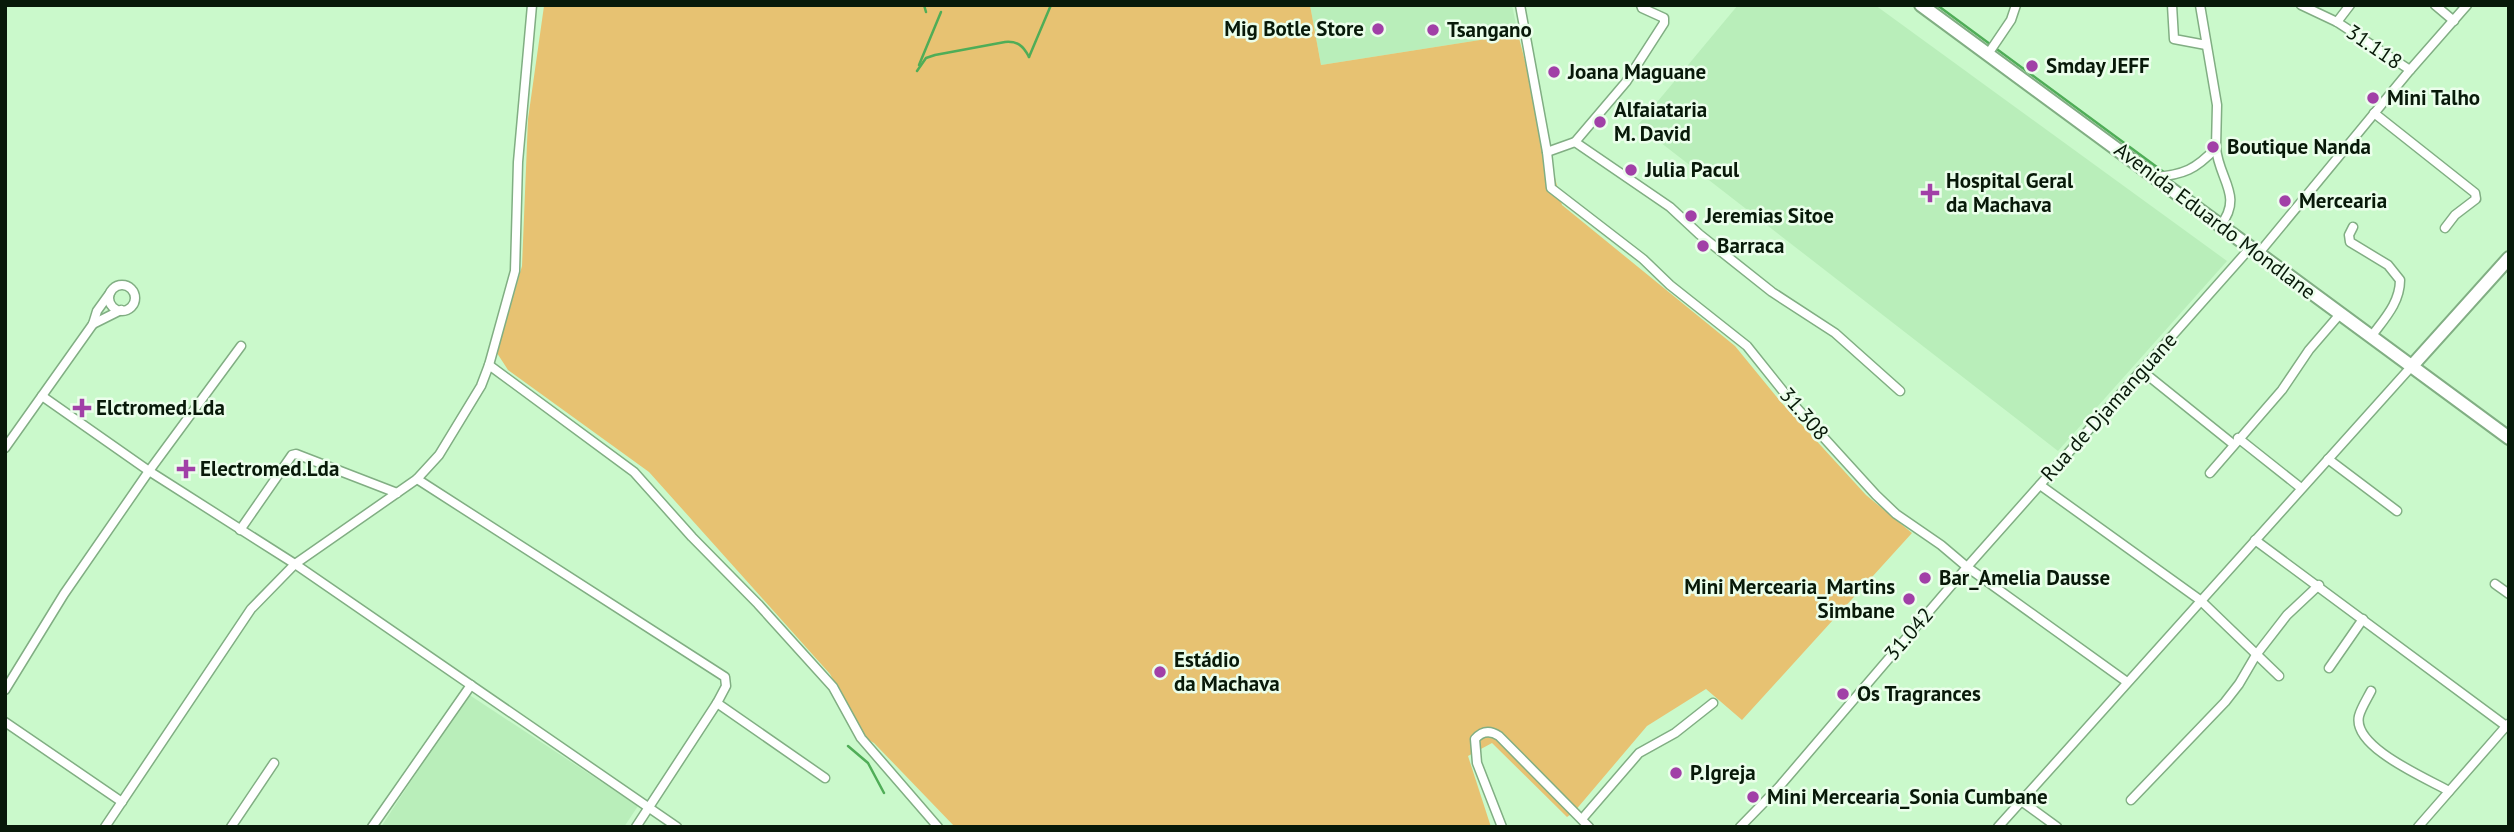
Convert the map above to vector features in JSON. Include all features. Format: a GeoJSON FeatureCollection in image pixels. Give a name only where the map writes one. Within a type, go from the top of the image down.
{"type":"FeatureCollection","features":[{"type":"Feature","properties":{"kind":"main road","name":"Avenida Eduardo Mondlane"},"geometry":{"type":"LineString","coordinates":[[1920,5],[2509,438]]}},
{"type":"Feature","properties":{"kind":"main road"},"geometry":{"type":"LineString","coordinates":[[2412,367],[2509,258]]}},
{"type":"Feature","properties":{"kind":"street"},"geometry":{"type":"LineString","coordinates":[[106,827],[251,609],[295,564],[417,479],[439,454],[481,386],[515,271],[518,162],[532,5]]}},
{"type":"Feature","properties":{"kind":"street","name":"31.308"},"geometry":{"type":"LineString","coordinates":[[1520,5],[1551,188],[1643,259],[1670,285],[1748,346],[1795,406],[1875,495],[1896,514],[1941,544],[1967,567],[2127,682]]}},
{"type":"Feature","properties":{"kind":"street"},"geometry":{"type":"LineString","coordinates":[[1547,152],[1575,142],[1626,82],[1664,23],[1664,18],[1642,8],[1641,5]]}},
{"type":"Feature","properties":{"kind":"street"},"geometry":{"type":"LineString","coordinates":[[1988,54],[2011,20],[2016,5]]}},
{"type":"Feature","properties":{"kind":"street"},"geometry":{"type":"LineString","coordinates":[[2172,5],[2174,39],[2206,45]]}},
{"type":"Feature","properties":{"kind":"street"},"geometry":{"type":"LineString","coordinates":[[2200,5],[2217,105],[2217,159],[2232,198],[2229,214],[2220,226]]}},
{"type":"Feature","properties":{"kind":"street","name":"31.118"},"geometry":{"type":"LineString","coordinates":[[2301,5],[2337,22],[2410,70]]}},
{"type":"Feature","properties":{"kind":"street"},"geometry":{"type":"LineString","coordinates":[[2337,22],[2350,5]]}},
{"type":"Feature","properties":{"kind":"street"},"geometry":{"type":"LineString","coordinates":[[2435,5],[2454,21]]}},
{"type":"Feature","properties":{"kind":"street","name":"Rua de Djamanguane"},"geometry":{"type":"LineString","coordinates":[[1967,567],[2141,370],[2255,250],[2467,5]]}},
{"type":"Feature","properties":{"kind":"street"},"geometry":{"type":"LineString","coordinates":[[2374,113],[2475,194],[2476,199],[2455,215],[2445,228]]}},
{"type":"Feature","properties":{"kind":"street"},"geometry":{"type":"LineString","coordinates":[[1575,142],[1670,207],[1699,234],[1772,292],[1835,333],[1900,391]]}},
{"type":"Feature","properties":{"kind":"street"},"geometry":{"type":"LineString","coordinates":[[2154,177],[2194,169],[2216,148]]}},
{"type":"Feature","properties":{"kind":"street"},"geometry":{"type":"LineString","coordinates":[[2353,227],[2349,235],[2350,242],[2388,265],[2400,279],[2399,293],[2393,306],[2371,337]]}},
{"type":"Feature","properties":{"kind":"street"},"geometry":{"type":"LineString","coordinates":[[5,448],[93,324],[97,311],[110,293],[118,285],[132,290],[134,302],[129,308],[93,324]]}},
{"type":"Feature","properties":{"kind":"street"},"geometry":{"type":"LineString","coordinates":[[110,293],[110,303],[121,310]]}},
{"type":"Feature","properties":{"kind":"street"},"geometry":{"type":"LineString","coordinates":[[2210,473],[2283,390],[2309,350],[2340,314]]}},
{"type":"Feature","properties":{"kind":"street"},"geometry":{"type":"LineString","coordinates":[[5,690],[64,594],[149,471],[241,346]]}},
{"type":"Feature","properties":{"kind":"street"},"geometry":{"type":"LineString","coordinates":[[489,365],[634,472],[833,687],[861,738],[938,827]]}},
{"type":"Feature","properties":{"kind":"street"},"geometry":{"type":"LineString","coordinates":[[1998,827],[2412,367]]}},
{"type":"Feature","properties":{"kind":"street"},"geometry":{"type":"LineString","coordinates":[[2141,370],[2301,488]]}},
{"type":"Feature","properties":{"kind":"street"},"geometry":{"type":"LineString","coordinates":[[42,396],[149,471],[295,564],[677,827]]}},
{"type":"Feature","properties":{"kind":"street"},"geometry":{"type":"LineString","coordinates":[[240,530],[292,455],[296,454],[397,493]]}},
{"type":"Feature","properties":{"kind":"street"},"geometry":{"type":"LineString","coordinates":[[2328,459],[2397,511]]}},
{"type":"Feature","properties":{"kind":"street"},"geometry":{"type":"LineString","coordinates":[[417,479],[725,677],[726,686],[717,703],[636,827]]}},
{"type":"Feature","properties":{"kind":"street"},"geometry":{"type":"LineString","coordinates":[[2040,485],[2200,600],[2279,676]]}},
{"type":"Feature","properties":{"kind":"street"},"geometry":{"type":"LineString","coordinates":[[2255,540],[2508,724],[2418,827]]}},
{"type":"Feature","properties":{"kind":"street","name":"31.042"},"geometry":{"type":"LineString","coordinates":[[1740,827],[1779,787],[1967,567]]}},
{"type":"Feature","properties":{"kind":"street"},"geometry":{"type":"LineString","coordinates":[[2496,584],[2509,594]]}},
{"type":"Feature","properties":{"kind":"street"},"geometry":{"type":"LineString","coordinates":[[2132,800],[2225,702],[2287,615],[2319,585]]}},
{"type":"Feature","properties":{"kind":"street"},"geometry":{"type":"LineString","coordinates":[[2329,668],[2363,619]]}},
{"type":"Feature","properties":{"kind":"street"},"geometry":{"type":"LineString","coordinates":[[372,827],[471,685]]}},
{"type":"Feature","properties":{"kind":"street"},"geometry":{"type":"LineString","coordinates":[[2371,691],[2359,716],[2362,735],[2373,747],[2449,791]]}},
{"type":"Feature","properties":{"kind":"street"},"geometry":{"type":"LineString","coordinates":[[717,703],[825,778]]}},
{"type":"Feature","properties":{"kind":"street"},"geometry":{"type":"LineString","coordinates":[[1582,819],[1639,753],[1675,733],[1713,703]]}},
{"type":"Feature","properties":{"kind":"street"},"geometry":{"type":"LineString","coordinates":[[5,722],[122,802]]}},
{"type":"Feature","properties":{"kind":"street"},"geometry":{"type":"LineString","coordinates":[[1502,827],[1476,763],[1474,746],[1479,734],[1493,732],[1499,736],[1589,827]]}},
{"type":"Feature","properties":{"kind":"street"},"geometry":{"type":"LineString","coordinates":[[231,827],[274,763]]}},
{"type":"Feature","properties":{"kind":"street"},"geometry":{"type":"LineString","coordinates":[[2020,800],[2057,827]]}},
{"type":"Feature","properties":{"kind":"shaded area"},"geometry":{"type":"Polygon","coordinates":[[[1310,5],[1512,5],[1518,34],[1321,65],[1310,5]]]}},
{"type":"Feature","properties":{"kind":"shaded area"},"geometry":{"type":"Polygon","coordinates":[[[1310,5],[1321,65],[1518,34],[1562,205],[1735,346],[1780,401],[1866,495],[1912,533],[1742,720],[1706,689],[1647,726],[1567,817],[1492,743],[1468,756],[1491,827],[955,827],[874,743],[862,736],[830,674],[649,472],[508,370],[497,353],[522,266],[528,119],[544,6],[1310,5]]]}},
{"type":"Feature","properties":{"kind":"shaded area","name":"Hospital Geral da Machava"},"geometry":{"type":"Polygon","coordinates":[[[1738,5],[1875,5],[2227,261],[2058,451],[1638,125],[1738,5]]]}},
{"type":"Feature","properties":{"kind":"shaded area"},"geometry":{"type":"Polygon","coordinates":[[[468,694],[638,806],[624,827],[381,827],[468,694]]]}},
{"type":"Feature","properties":{"kind":"waterway"},"geometry":{"type":"LineString","coordinates":[[924,5],[926,12]]}},
{"type":"Feature","properties":{"kind":"waterway"},"geometry":{"type":"LineString","coordinates":[[1029,57],[1051,5]]}},
{"type":"Feature","properties":{"kind":"waterway"},"geometry":{"type":"LineString","coordinates":[[1937,5],[2165,173]]}},
{"type":"Feature","properties":{"kind":"waterway"},"geometry":{"type":"LineString","coordinates":[[919,65],[941,12]]}},
{"type":"Feature","properties":{"kind":"waterway"},"geometry":{"type":"LineString","coordinates":[[917,71],[926,58],[935,55],[1005,42],[1019,45],[1029,57]]}},
{"type":"Feature","properties":{"kind":"waterway"},"geometry":{"type":"LineString","coordinates":[[848,746],[868,763],[884,793]]}},
{"type":"Feature","properties":{"kind":"place","name":"Mig Botle Store"},"geometry":{"type":"Point","coordinates":[1378,29]}},
{"type":"Feature","properties":{"kind":"place","name":"Tsangano"},"geometry":{"type":"Point","coordinates":[1433,30]}},
{"type":"Feature","properties":{"kind":"place","name":"Smday JEFF"},"geometry":{"type":"Point","coordinates":[2032,66]}},
{"type":"Feature","properties":{"kind":"place","name":"Joana Maguane"},"geometry":{"type":"Point","coordinates":[1554,72]}},
{"type":"Feature","properties":{"kind":"place","name":"Mini Talho"},"geometry":{"type":"Point","coordinates":[2373,98]}},
{"type":"Feature","properties":{"kind":"place","name":"Alfaiataria M. David"},"geometry":{"type":"Point","coordinates":[1600,122]}},
{"type":"Feature","properties":{"kind":"place","name":"Boutique Nanda"},"geometry":{"type":"Point","coordinates":[2213,147]}},
{"type":"Feature","properties":{"kind":"place","name":"Julia Pacul"},"geometry":{"type":"Point","coordinates":[1631,170]}},
{"type":"Feature","properties":{"kind":"place","name":"Hospital Geral da Machava"},"geometry":{"type":"Point","coordinates":[1930,193]}},
{"type":"Feature","properties":{"kind":"place","name":"Mercearia"},"geometry":{"type":"Point","coordinates":[2285,201]}},
{"type":"Feature","properties":{"kind":"place","name":"Jeremias Sitoe"},"geometry":{"type":"Point","coordinates":[1691,216]}},
{"type":"Feature","properties":{"kind":"place","name":"Barraca"},"geometry":{"type":"Point","coordinates":[1703,246]}},
{"type":"Feature","properties":{"kind":"place","name":"Elctromed.Lda"},"geometry":{"type":"Point","coordinates":[82,408]}},
{"type":"Feature","properties":{"kind":"place","name":"Electromed.Lda"},"geometry":{"type":"Point","coordinates":[186,469]}},
{"type":"Feature","properties":{"kind":"place","name":"Bar_Amelia Dausse"},"geometry":{"type":"Point","coordinates":[1925,578]}},
{"type":"Feature","properties":{"kind":"place","name":"Mini Mercearia_Martins Simbane"},"geometry":{"type":"Point","coordinates":[1909,599]}},
{"type":"Feature","properties":{"kind":"place","name":"Estádio da Machava"},"geometry":{"type":"Point","coordinates":[1160,672]}},
{"type":"Feature","properties":{"kind":"place","name":"Os Tragrances"},"geometry":{"type":"Point","coordinates":[1843,694]}},
{"type":"Feature","properties":{"kind":"place","name":"P.Igreja"},"geometry":{"type":"Point","coordinates":[1676,773]}},
{"type":"Feature","properties":{"kind":"place","name":"Mini Mercearia_Sonia Cumbane"},"geometry":{"type":"Point","coordinates":[1753,797]}}]}
